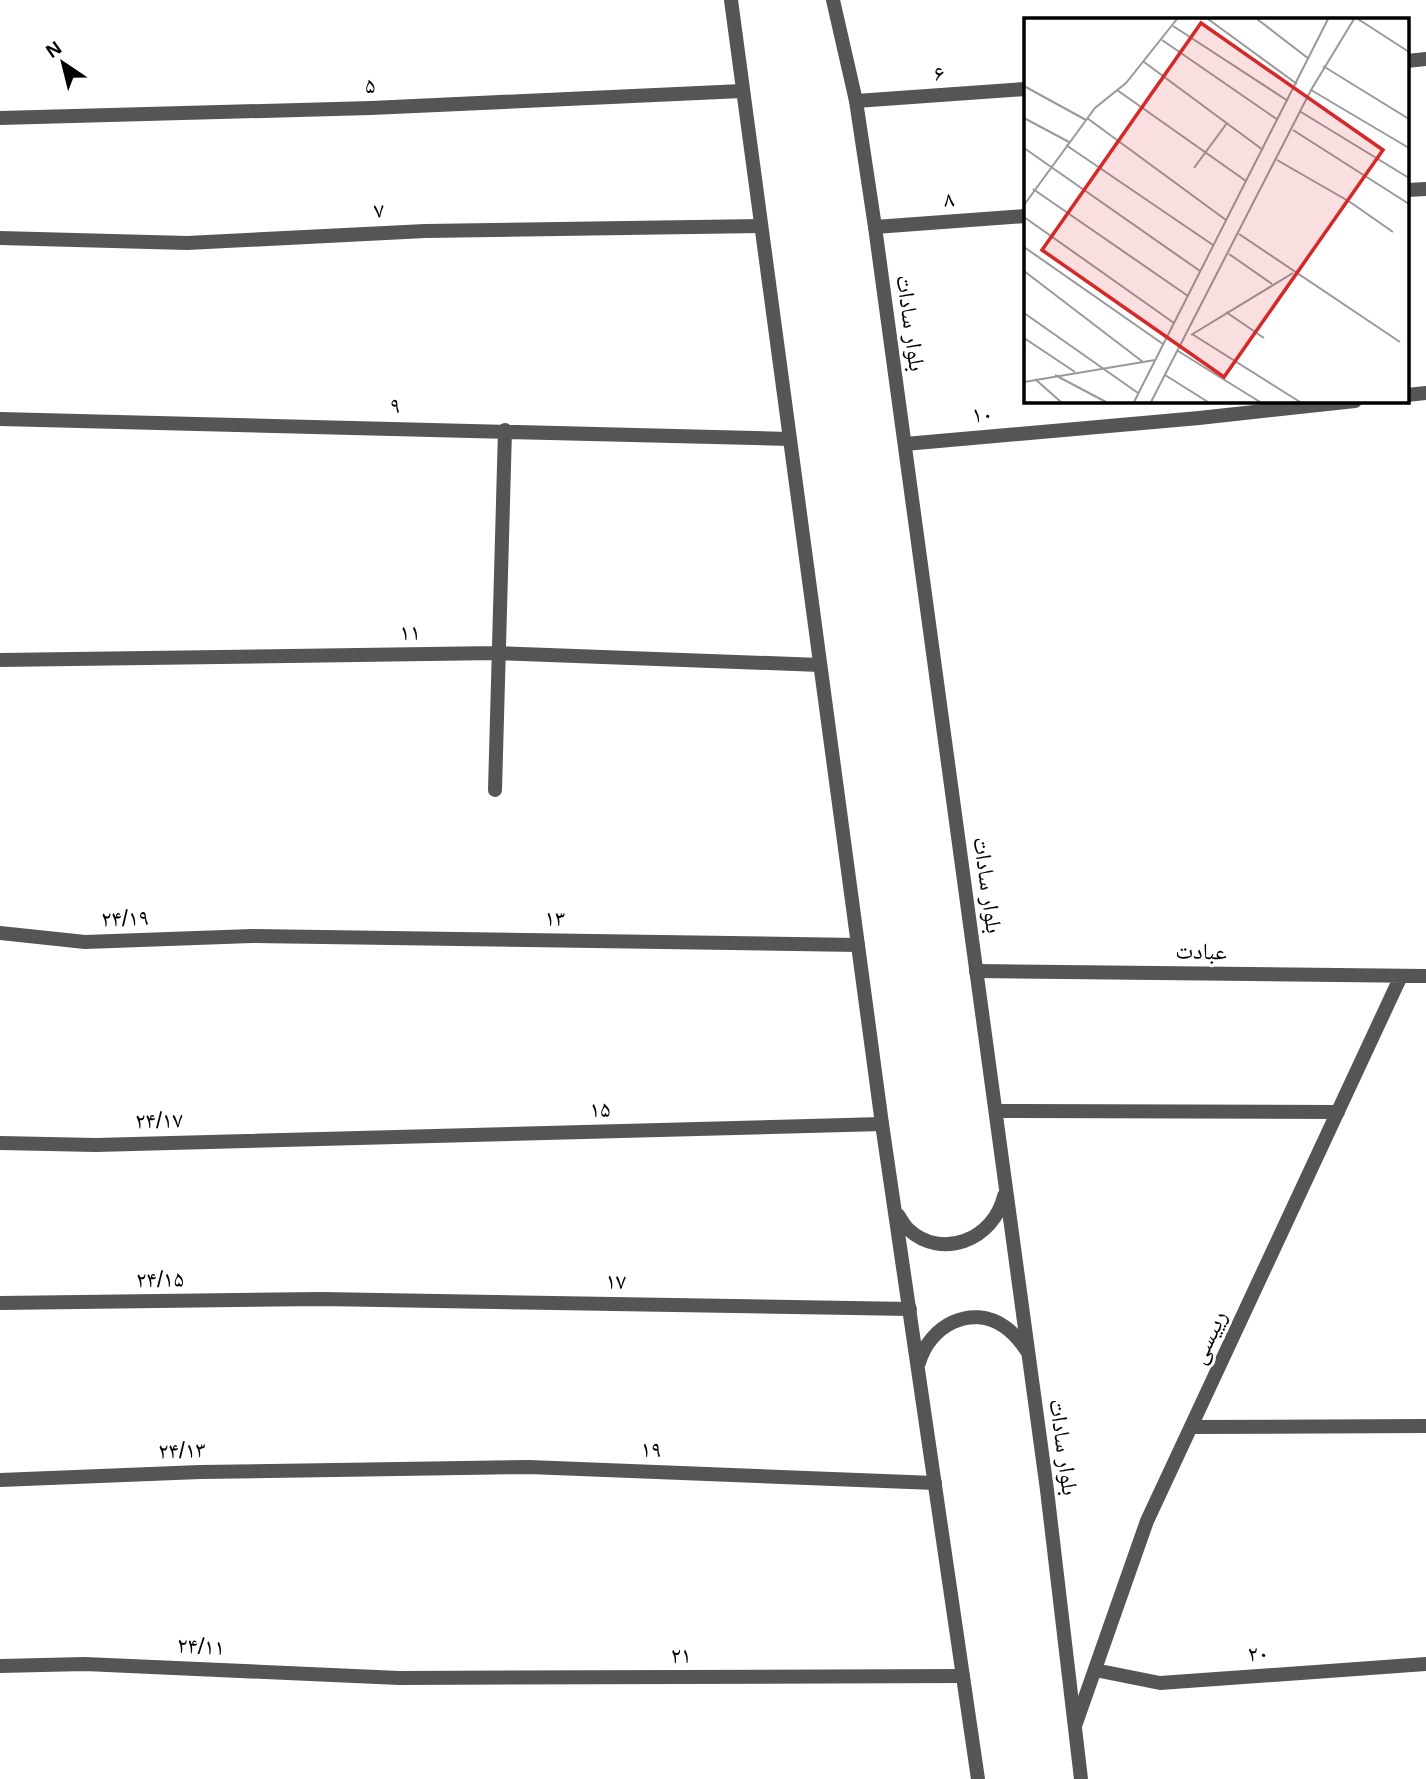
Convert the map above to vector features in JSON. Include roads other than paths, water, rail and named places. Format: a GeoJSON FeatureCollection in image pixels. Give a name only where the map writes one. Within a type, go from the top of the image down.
{"type":"FeatureCollection","features":[{"type":"Feature","properties":{"kind":"street"},"geometry":{"type":"LineString","coordinates":[[732,0],[742,91],[882,1124],[978,1779]]}},
{"type":"Feature","properties":{"kind":"street","name":"بلوار سادات"},"geometry":{"type":"LineString","coordinates":[[833,0],[856,101],[875,227],[996,1111],[1081,1779]]}},
{"type":"Feature","properties":{"kind":"street"},"geometry":{"type":"LineString","coordinates":[[1408,61],[1426,59]]}},
{"type":"Feature","properties":{"kind":"street","name":"۶"},"geometry":{"type":"LineString","coordinates":[[856,101],[1024,89]]}},
{"type":"Feature","properties":{"kind":"street","name":"۵"},"geometry":{"type":"LineString","coordinates":[[0,118],[370,108],[742,91]]}},
{"type":"Feature","properties":{"kind":"street"},"geometry":{"type":"LineString","coordinates":[[1408,190],[1426,188]]}},
{"type":"Feature","properties":{"kind":"street","name":"۸"},"geometry":{"type":"LineString","coordinates":[[875,227],[1024,216]]}},
{"type":"Feature","properties":{"kind":"street","name":"۷"},"geometry":{"type":"LineString","coordinates":[[0,238],[187,243],[425,231],[761,226]]}},
{"type":"Feature","properties":{"kind":"street"},"geometry":{"type":"LineString","coordinates":[[1408,395],[1426,393]]}},
{"type":"Feature","properties":{"kind":"street","name":"۱۰"},"geometry":{"type":"LineString","coordinates":[[905,444],[1346,402]]}},
{"type":"Feature","properties":{"kind":"street","name":"۹"},"geometry":{"type":"LineString","coordinates":[[0,419],[789,439]]}},
{"type":"Feature","properties":{"kind":"street"},"geometry":{"type":"LineString","coordinates":[[495,790],[505,430]]}},
{"type":"Feature","properties":{"kind":"street","name":"۱۱"},"geometry":{"type":"LineString","coordinates":[[0,660],[497,653],[820,665]]}},
{"type":"Feature","properties":{"kind":"street","name":"۲۴/۱۹"},"geometry":{"type":"LineString","coordinates":[[0,933],[85,942],[252,936]]}},
{"type":"Feature","properties":{"kind":"street","name":"۱۳"},"geometry":{"type":"LineString","coordinates":[[252,936],[858,945]]}},
{"type":"Feature","properties":{"kind":"street","name":"عبادت"},"geometry":{"type":"LineString","coordinates":[[976,971],[1426,976]]}},
{"type":"Feature","properties":{"kind":"street","name":"رییسی"},"geometry":{"type":"LineString","coordinates":[[1075,1726],[1147,1521],[1401,976]]}},
{"type":"Feature","properties":{"kind":"street"},"geometry":{"type":"LineString","coordinates":[[996,1111],[1338,1112]]}},
{"type":"Feature","properties":{"kind":"street","name":"۱۵"},"geometry":{"type":"LineString","coordinates":[[320,1139],[882,1124]]}},
{"type":"Feature","properties":{"kind":"street","name":"۲۴/۱۷"},"geometry":{"type":"LineString","coordinates":[[0,1143],[96,1144],[320,1139]]}},
{"type":"Feature","properties":{"kind":"street"},"geometry":{"type":"LineString","coordinates":[[895,1211],[908,1229],[927,1240],[948,1244],[970,1240],[988,1227],[1001,1209],[1006,1188]]}},
{"type":"Feature","properties":{"kind":"street","name":"۱۷"},"geometry":{"type":"LineString","coordinates":[[321,1299],[910,1309]]}},
{"type":"Feature","properties":{"kind":"street","name":"۲۴/۱۵"},"geometry":{"type":"LineString","coordinates":[[0,1303],[321,1299]]}},
{"type":"Feature","properties":{"kind":"street"},"geometry":{"type":"LineString","coordinates":[[918,1366],[923,1349],[934,1334],[949,1323],[967,1318],[985,1318],[1003,1325],[1017,1337],[1028,1353]]}},
{"type":"Feature","properties":{"kind":"street"},"geometry":{"type":"LineString","coordinates":[[1191,1427],[1426,1426]]}},
{"type":"Feature","properties":{"kind":"street","name":"۱۹"},"geometry":{"type":"LineString","coordinates":[[365,1469],[529,1467],[935,1483]]}},
{"type":"Feature","properties":{"kind":"street","name":"۲۴/۱۳"},"geometry":{"type":"LineString","coordinates":[[0,1480],[365,1469]]}},
{"type":"Feature","properties":{"kind":"street","name":"۲۴/۱۱"},"geometry":{"type":"LineString","coordinates":[[0,1666],[85,1664],[399,1678]]}},
{"type":"Feature","properties":{"kind":"street","name":"۲۰"},"geometry":{"type":"LineString","coordinates":[[1095,1670],[1160,1683],[1426,1664]]}},
{"type":"Feature","properties":{"kind":"street","name":"۲۱"},"geometry":{"type":"LineString","coordinates":[[399,1678],[963,1676]]}}]}
